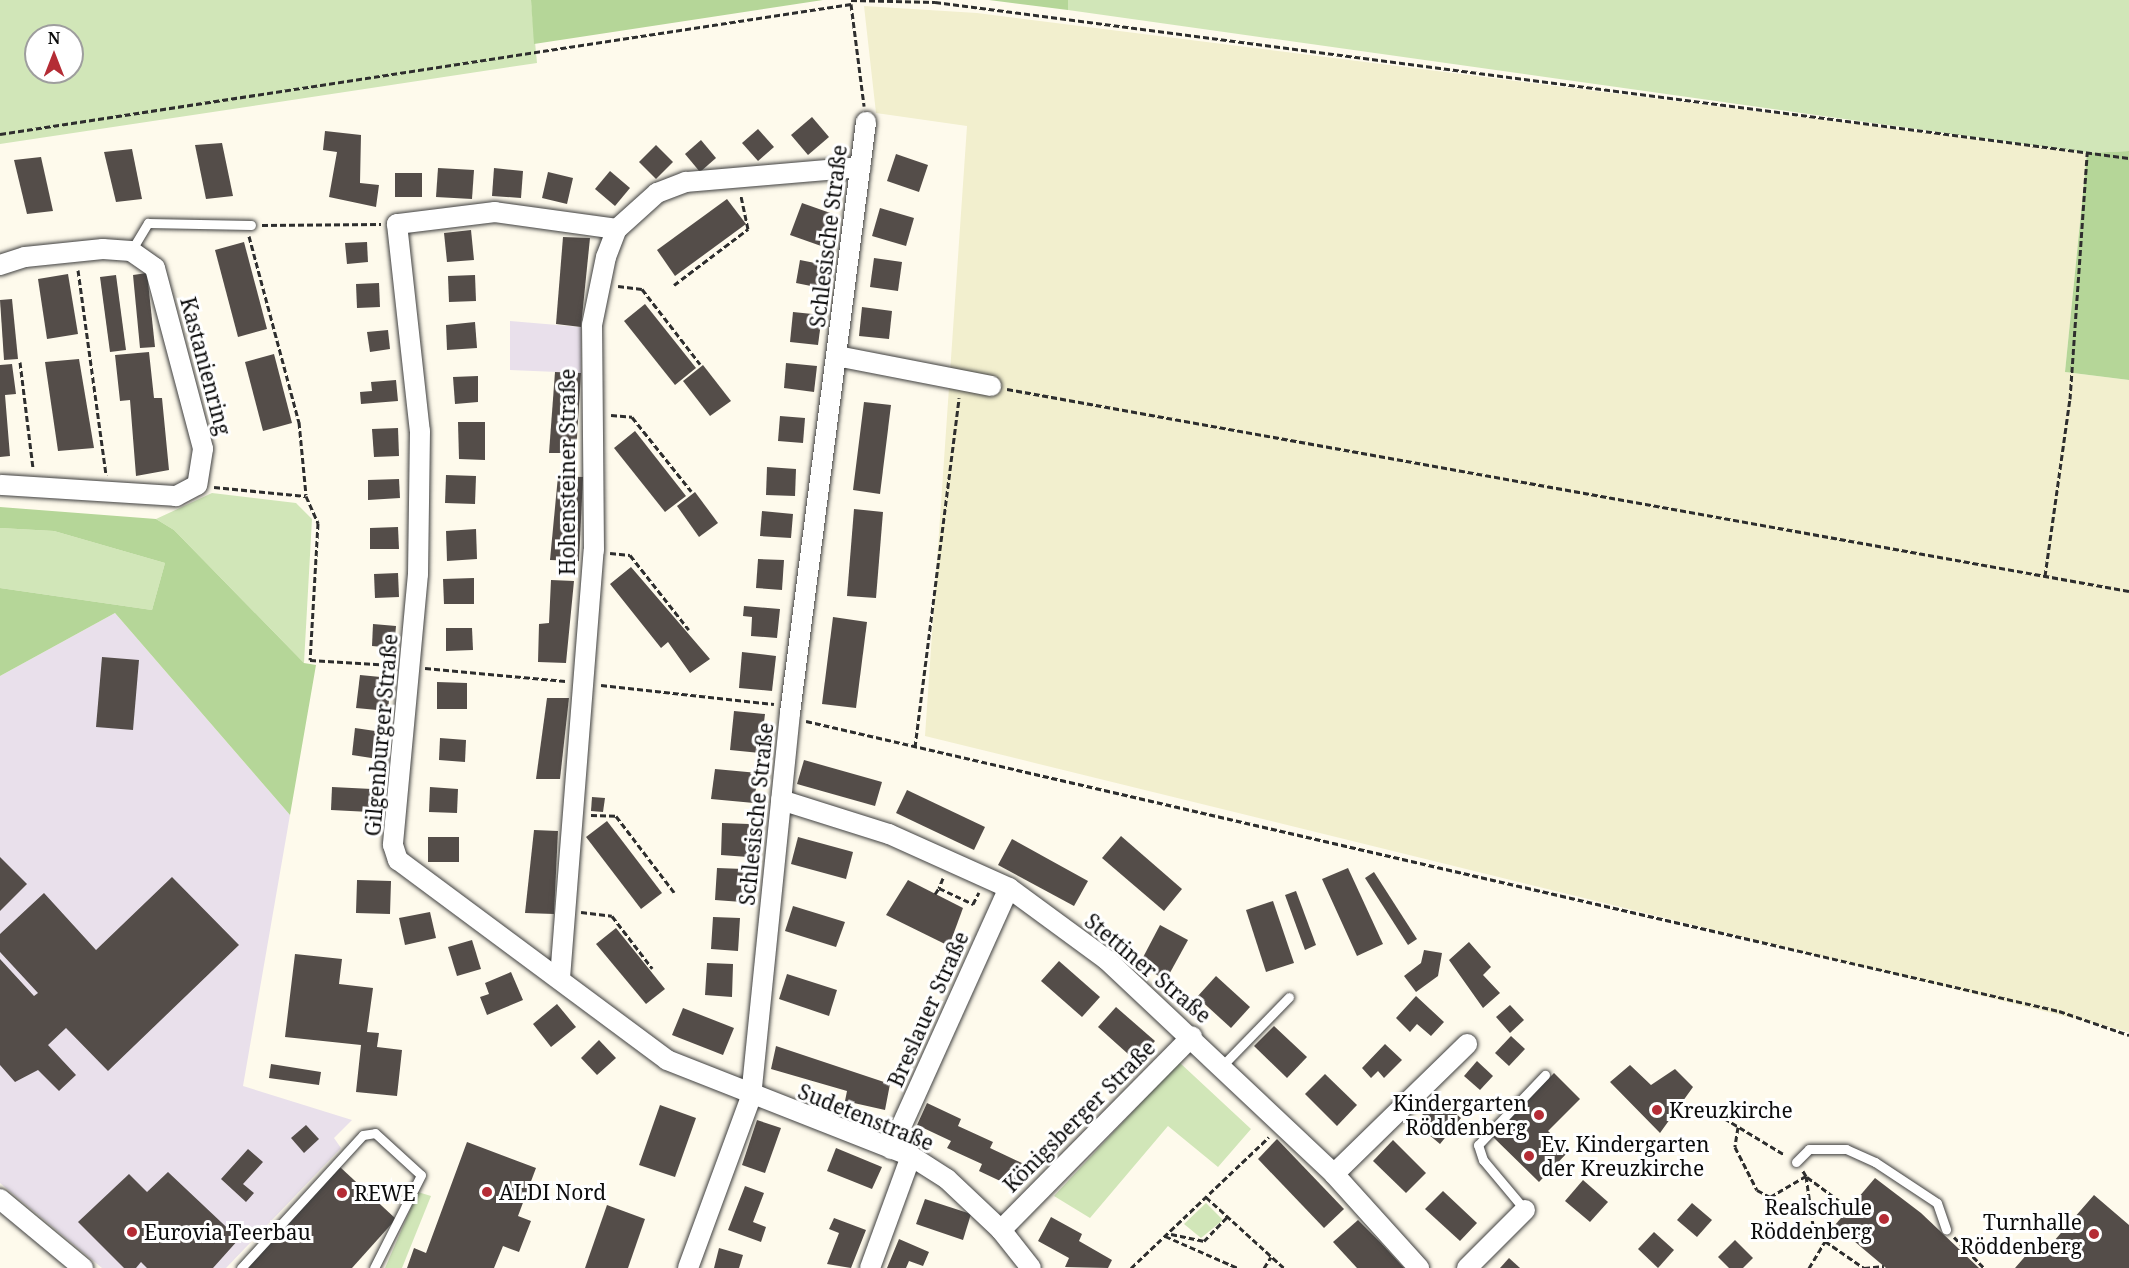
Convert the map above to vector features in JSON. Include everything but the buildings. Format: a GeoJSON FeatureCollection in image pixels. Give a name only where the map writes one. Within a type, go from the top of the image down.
{"type":"FeatureCollection","features":[{"type":"Feature","properties":{"kind":"street","name":"Schlesische Straße"},"geometry":{"type":"LineString","coordinates":[[688,1268],[751,1096],[790,713],[866,122]]}},
{"type":"Feature","properties":{"kind":"street","name":"Hohensteiner Straße"},"geometry":{"type":"LineString","coordinates":[[560,978],[594,550],[592,325],[599,284],[617,229],[657,193],[686,183],[860,167]]}},
{"type":"Feature","properties":{"kind":"street"},"geometry":{"type":"LineString","coordinates":[[397,224],[495,212],[617,229]]}},
{"type":"Feature","properties":{"kind":"street","name":"Gilgenburger Straße"},"geometry":{"type":"LineString","coordinates":[[397,224],[420,431],[412,667],[393,845],[398,860],[560,978],[667,1060],[751,1096]]}},
{"type":"Feature","properties":{"kind":"street"},"geometry":{"type":"LineString","coordinates":[[0,266],[76,252],[131,251]]}},
{"type":"Feature","properties":{"kind":"street","name":"Kastanienring"},"geometry":{"type":"LineString","coordinates":[[131,251],[155,268],[204,449],[197,486]]}},
{"type":"Feature","properties":{"kind":"street","name":"Schlesische Straße"},"geometry":{"type":"LineString","coordinates":[[837,356],[961,378],[991,386]]}},
{"type":"Feature","properties":{"kind":"street"},"geometry":{"type":"LineString","coordinates":[[0,485],[158,498],[197,486]]}},
{"type":"Feature","properties":{"kind":"street","name":"Stettiner Straße"},"geometry":{"type":"LineString","coordinates":[[781,800],[889,834],[1009,888],[1107,960],[1192,1036],[1334,1174],[1419,1268]]}},
{"type":"Feature","properties":{"kind":"street","name":"Breslauer Straße"},"geometry":{"type":"LineString","coordinates":[[891,1149],[1009,888]]}},
{"type":"Feature","properties":{"kind":"street","name":"Königsberger Straße"},"geometry":{"type":"LineString","coordinates":[[1001,1230],[1192,1036]]}},
{"type":"Feature","properties":{"kind":"street"},"geometry":{"type":"LineString","coordinates":[[1334,1174],[1467,1044]]}},
{"type":"Feature","properties":{"kind":"street","name":"Sudetenstraße"},"geometry":{"type":"LineString","coordinates":[[751,1096],[911,1156],[947,1179],[1001,1230],[1031,1268]]}},
{"type":"Feature","properties":{"kind":"street"},"geometry":{"type":"LineString","coordinates":[[870,1268],[911,1156]]}},
{"type":"Feature","properties":{"kind":"street"},"geometry":{"type":"LineString","coordinates":[[0,1199],[83,1268]]}},
{"type":"Feature","properties":{"kind":"street"},"geometry":{"type":"LineString","coordinates":[[1467,1268],[1525,1210]]}},
{"type":"Feature","properties":{"kind":"lane"},"geometry":{"type":"LineString","coordinates":[[131,251],[148,223],[249,225]]}},
{"type":"Feature","properties":{"kind":"lane"},"geometry":{"type":"LineString","coordinates":[[1222,1066],[1289,997]]}},
{"type":"Feature","properties":{"kind":"lane"},"geometry":{"type":"LineString","coordinates":[[1525,1210],[1484,1160],[1478,1145],[1545,1076]]}},
{"type":"Feature","properties":{"kind":"lane"},"geometry":{"type":"LineString","coordinates":[[241,1268],[363,1135],[375,1133],[421,1175],[374,1268]]}},
{"type":"Feature","properties":{"kind":"lane"},"geometry":{"type":"LineString","coordinates":[[1796,1162],[1809,1149],[1846,1149],[1875,1162],[1936,1203],[1947,1229]]}},
{"type":"Feature","properties":{"kind":"path"},"geometry":{"type":"LineString","coordinates":[[851,2],[866,122]]}},
{"type":"Feature","properties":{"kind":"path"},"geometry":{"type":"LineString","coordinates":[[0,134],[851,2],[935,2],[2129,158]]}},
{"type":"Feature","properties":{"kind":"path"},"geometry":{"type":"LineString","coordinates":[[2045,576],[2070,399],[2087,153]]}},
{"type":"Feature","properties":{"kind":"path"},"geometry":{"type":"LineString","coordinates":[[674,285],[748,230],[738,179]]}},
{"type":"Feature","properties":{"kind":"path"},"geometry":{"type":"LineString","coordinates":[[397,224],[249,225],[299,422],[306,496],[318,523],[310,660],[584,683],[774,704],[815,726],[915,747],[2059,1011],[2129,1035]]}},
{"type":"Feature","properties":{"kind":"path"},"geometry":{"type":"LineString","coordinates":[[76,252],[108,494]]}},
{"type":"Feature","properties":{"kind":"path"},"geometry":{"type":"LineString","coordinates":[[599,284],[642,289],[700,364]]}},
{"type":"Feature","properties":{"kind":"path"},"geometry":{"type":"LineString","coordinates":[[20,362],[35,488]]}},
{"type":"Feature","properties":{"kind":"path"},"geometry":{"type":"LineString","coordinates":[[915,747],[961,378]]}},
{"type":"Feature","properties":{"kind":"path"},"geometry":{"type":"LineString","coordinates":[[991,386],[2129,591]]}},
{"type":"Feature","properties":{"kind":"path"},"geometry":{"type":"LineString","coordinates":[[591,414],[632,417],[691,491]]}},
{"type":"Feature","properties":{"kind":"path"},"geometry":{"type":"LineString","coordinates":[[197,486],[306,496]]}},
{"type":"Feature","properties":{"kind":"path"},"geometry":{"type":"LineString","coordinates":[[594,550],[630,555],[688,630]]}},
{"type":"Feature","properties":{"kind":"path"},"geometry":{"type":"LineString","coordinates":[[572,813],[615,816],[674,892]]}},
{"type":"Feature","properties":{"kind":"path"},"geometry":{"type":"LineString","coordinates":[[935,894],[948,868]]}},
{"type":"Feature","properties":{"kind":"path"},"geometry":{"type":"LineString","coordinates":[[939,888],[973,904],[982,885]]}},
{"type":"Feature","properties":{"kind":"path"},"geometry":{"type":"LineString","coordinates":[[565,909],[612,916],[652,968]]}},
{"type":"Feature","properties":{"kind":"path"},"geometry":{"type":"LineString","coordinates":[[1724,1119],[1796,1162],[1806,1176],[1849,1208]]}},
{"type":"Feature","properties":{"kind":"path"},"geometry":{"type":"LineString","coordinates":[[1131,1268],[1282,1124]]}},
{"type":"Feature","properties":{"kind":"path"},"geometry":{"type":"LineString","coordinates":[[1738,1128],[1735,1148],[1757,1190],[1770,1197],[1806,1176]]}},
{"type":"Feature","properties":{"kind":"path"},"geometry":{"type":"LineString","coordinates":[[1806,1176],[1813,1225],[1825,1241],[1864,1268],[1884,1266]]}},
{"type":"Feature","properties":{"kind":"path"},"geometry":{"type":"LineString","coordinates":[[1206,1197],[1284,1268]]}},
{"type":"Feature","properties":{"kind":"path"},"geometry":{"type":"LineString","coordinates":[[1171,1234],[1204,1241],[1228,1216]]}},
{"type":"Feature","properties":{"kind":"path"},"geometry":{"type":"LineString","coordinates":[[1165,1236],[1238,1268]]}},
{"type":"Feature","properties":{"kind":"path"},"geometry":{"type":"LineString","coordinates":[[1809,1268],[1825,1241]]}},
{"type":"Feature","properties":{"kind":"path"},"geometry":{"type":"LineString","coordinates":[[1264,1268],[1272,1257]]}},
{"type":"Feature","properties":{"kind":"shaded area"},"geometry":{"type":"Polygon","coordinates":[[[864,6],[977,13],[2087,153],[2065,372],[2129,380],[2129,1032],[925,736],[967,126],[876,113],[864,6]]]}},
{"type":"Feature","properties":{"kind":"shaded area"},"geometry":{"type":"Polygon","coordinates":[[[510,321],[581,327],[581,373],[510,370],[510,321]]]}},
{"type":"Feature","properties":{"kind":"shaded area"},"geometry":{"type":"Polygon","coordinates":[[[115,613],[290,815],[243,1086],[352,1120],[334,1138],[341,1148],[226,1268],[102,1268],[0,1183],[0,676],[115,613]]]}},
{"type":"Feature","properties":{"kind":"green space"},"geometry":{"type":"Polygon","coordinates":[[[0,0],[531,0],[537,63],[0,144],[0,0]]]}},
{"type":"Feature","properties":{"kind":"green space"},"geometry":{"type":"Polygon","coordinates":[[[531,0],[823,0],[534,44],[531,0]]]}},
{"type":"Feature","properties":{"kind":"green space"},"geometry":{"type":"Polygon","coordinates":[[[989,0],[1068,0],[1068,10],[989,0]]]}},
{"type":"Feature","properties":{"kind":"green space"},"geometry":{"type":"Polygon","coordinates":[[[1068,0],[2129,0],[2129,151],[2087,153],[1068,10],[1068,0]]]}},
{"type":"Feature","properties":{"kind":"green space"},"geometry":{"type":"Polygon","coordinates":[[[2129,151],[2129,380],[2065,372],[2087,153],[2129,151]]]}},
{"type":"Feature","properties":{"kind":"green space"},"geometry":{"type":"Polygon","coordinates":[[[212,493],[296,503],[312,519],[304,663],[174,530],[156,519],[212,493]]]}},
{"type":"Feature","properties":{"kind":"green space"},"geometry":{"type":"Polygon","coordinates":[[[0,507],[156,519],[174,530],[304,663],[316,665],[290,815],[115,613],[0,676],[0,588],[152,610],[165,563],[54,531],[0,528],[0,507]]]}},
{"type":"Feature","properties":{"kind":"green space"},"geometry":{"type":"Polygon","coordinates":[[[0,528],[54,531],[165,563],[152,610],[0,588],[0,528]]]}},
{"type":"Feature","properties":{"kind":"green space"},"geometry":{"type":"Polygon","coordinates":[[[1179,1062],[1251,1129],[1218,1167],[1168,1126],[1090,1218],[1054,1196],[1179,1062]]]}},
{"type":"Feature","properties":{"kind":"green space"},"geometry":{"type":"Polygon","coordinates":[[[418,1192],[431,1196],[402,1268],[385,1268],[418,1192]]]}},
{"type":"Feature","properties":{"kind":"green space"},"geometry":{"type":"Polygon","coordinates":[[[1206,1203],[1223,1220],[1201,1238],[1184,1224],[1206,1203]]]}},
{"type":"Feature","properties":{"kind":"place","name":"Kreuzkirche"},"geometry":{"type":"Point","coordinates":[1657,1110]}},
{"type":"Feature","properties":{"kind":"place","name":"Kindergarten Röddenberg"},"geometry":{"type":"Point","coordinates":[1539,1115]}},
{"type":"Feature","properties":{"kind":"place","name":"Ev. Kindergarten der Kreuzkirche"},"geometry":{"type":"Point","coordinates":[1529,1156]}},
{"type":"Feature","properties":{"kind":"place","name":"ALDI Nord"},"geometry":{"type":"Point","coordinates":[487,1192]}},
{"type":"Feature","properties":{"kind":"place","name":"REWE"},"geometry":{"type":"Point","coordinates":[342,1193]}},
{"type":"Feature","properties":{"kind":"place","name":"Realschule Röddenberg"},"geometry":{"type":"Point","coordinates":[1884,1219]}},
{"type":"Feature","properties":{"kind":"place","name":"Eurovia Teerbau"},"geometry":{"type":"Point","coordinates":[132,1232]}},
{"type":"Feature","properties":{"kind":"place","name":"Turnhalle Röddenberg"},"geometry":{"type":"Point","coordinates":[2094,1234]}}]}
